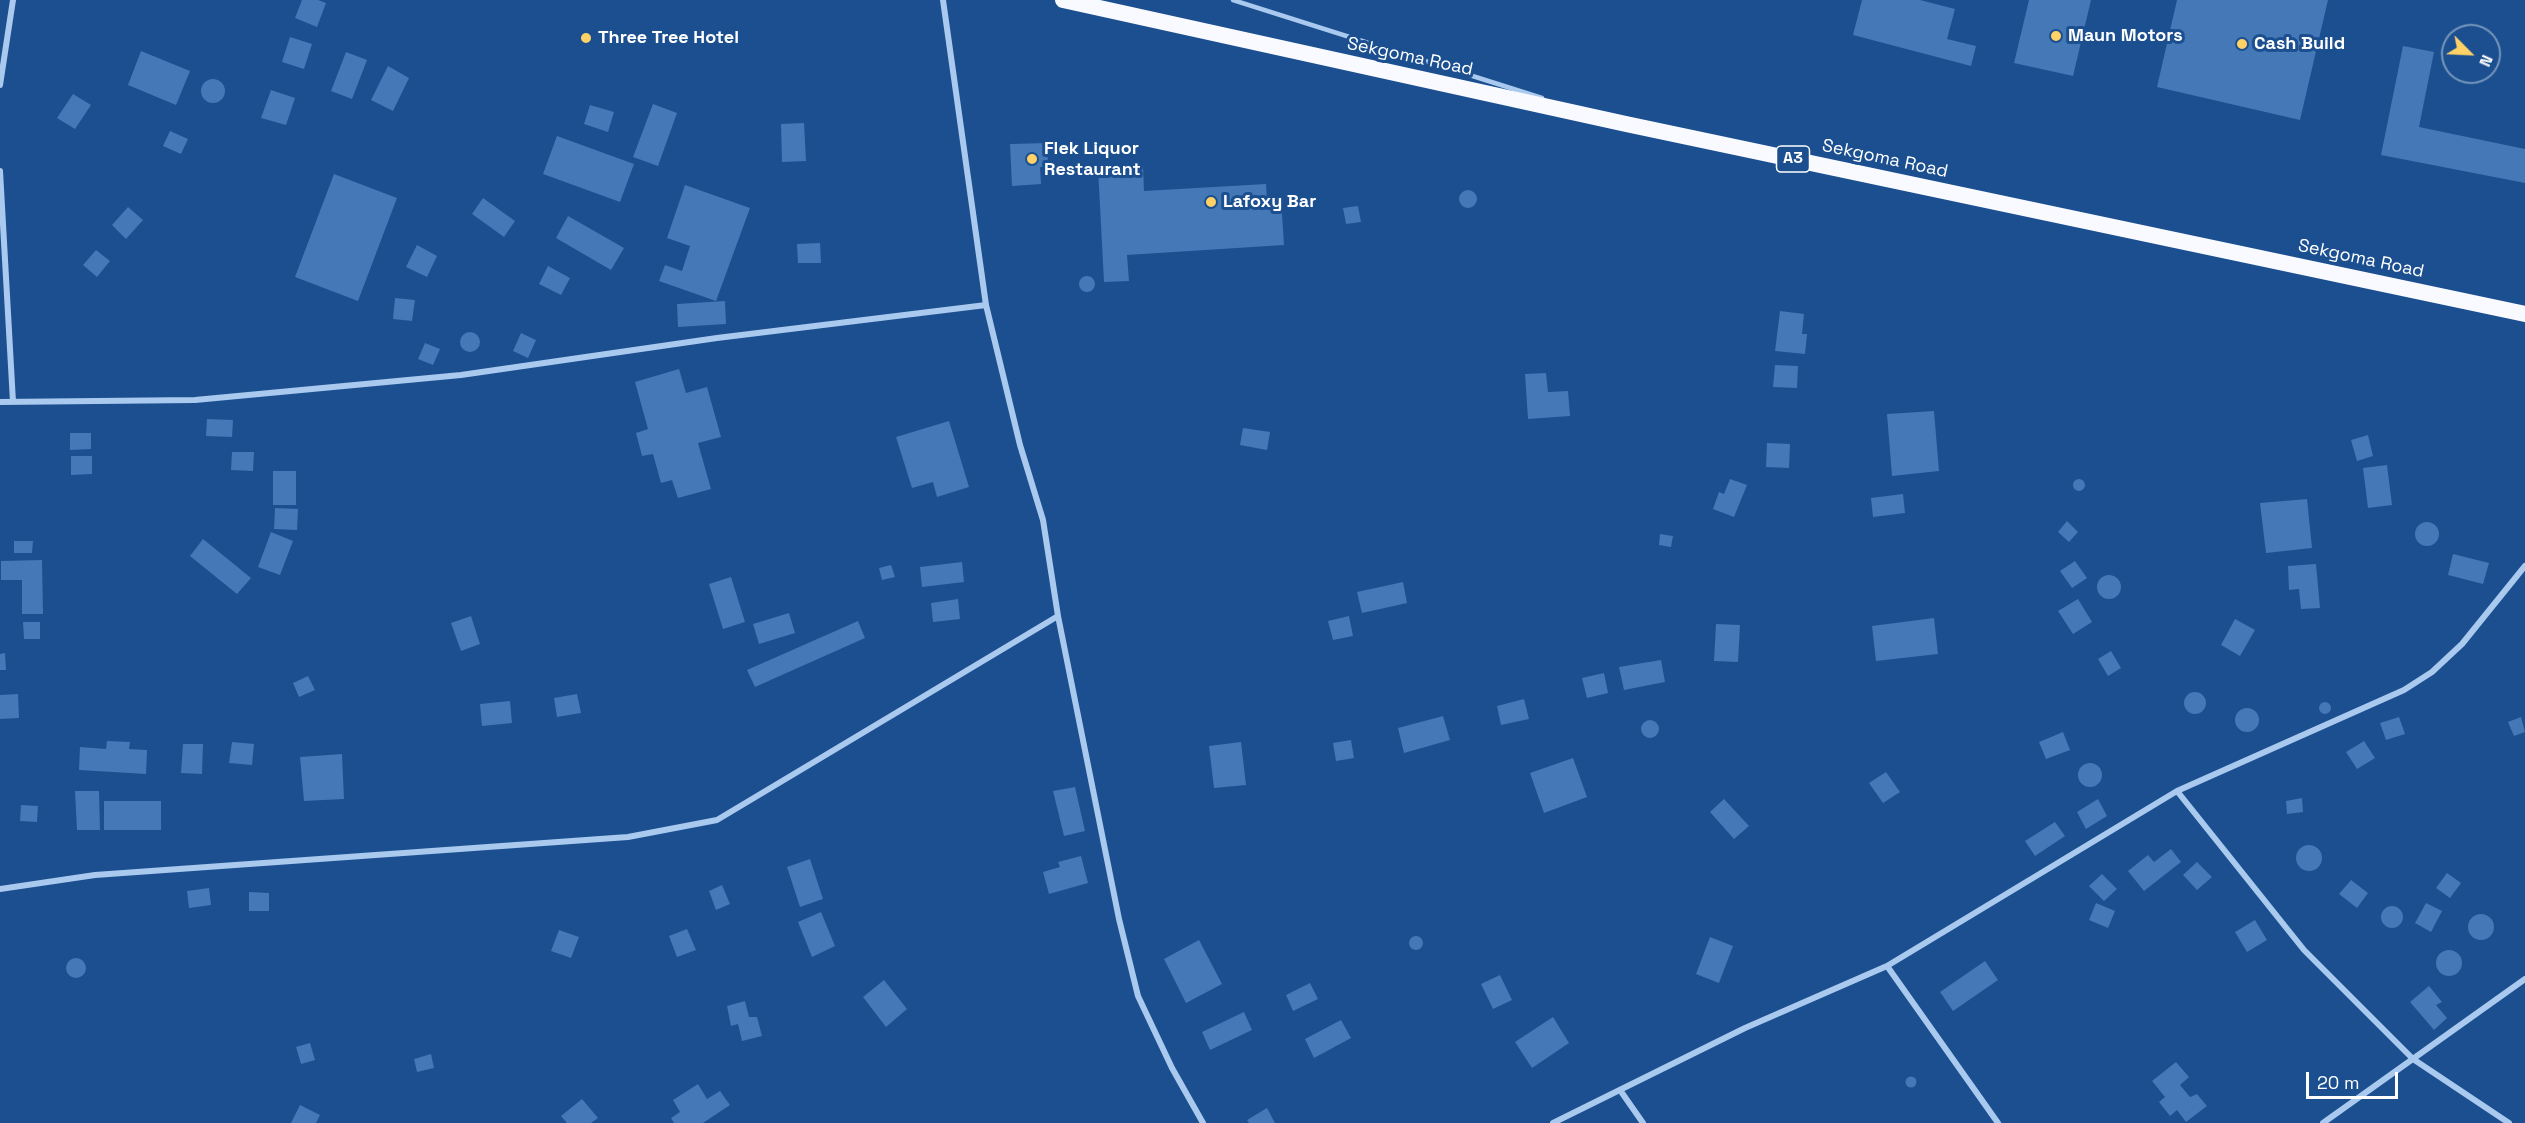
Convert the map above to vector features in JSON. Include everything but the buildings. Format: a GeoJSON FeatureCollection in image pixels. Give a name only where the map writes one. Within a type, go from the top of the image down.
{"type":"FeatureCollection","features":[{"type":"Feature","properties":{"kind":"highway","name":"Sekgoma Road"},"geometry":{"type":"LineString","coordinates":[[1063,0],[1626,124],[2525,314]]}},
{"type":"Feature","properties":{"kind":"street"},"geometry":{"type":"LineString","coordinates":[[0,85],[13,0]]}},
{"type":"Feature","properties":{"kind":"street"},"geometry":{"type":"LineString","coordinates":[[943,0],[986,305],[1020,445],[1043,520],[1058,616],[1119,920],[1138,996],[1172,1068],[1203,1123]]}},
{"type":"Feature","properties":{"kind":"street"},"geometry":{"type":"LineString","coordinates":[[0,171],[13,402]]}},
{"type":"Feature","properties":{"kind":"street"},"geometry":{"type":"LineString","coordinates":[[0,402],[195,400],[462,375],[717,338],[986,305]]}},
{"type":"Feature","properties":{"kind":"street"},"geometry":{"type":"LineString","coordinates":[[1553,1123],[1745,1028],[1887,966],[2177,791],[2404,690],[2432,672],[2475,629],[2525,566]]}},
{"type":"Feature","properties":{"kind":"street"},"geometry":{"type":"LineString","coordinates":[[0,889],[95,875],[628,837],[717,820],[1058,616]]}},
{"type":"Feature","properties":{"kind":"street"},"geometry":{"type":"LineString","coordinates":[[2177,791],[2304,950],[2414,1059],[2509,1123]]}},
{"type":"Feature","properties":{"kind":"street"},"geometry":{"type":"LineString","coordinates":[[1887,966],[1998,1123]]}},
{"type":"Feature","properties":{"kind":"street"},"geometry":{"type":"LineString","coordinates":[[2323,1123],[2525,979]]}},
{"type":"Feature","properties":{"kind":"street"},"geometry":{"type":"LineString","coordinates":[[1620,1090],[1643,1123]]}},
{"type":"Feature","properties":{"kind":"lane"},"geometry":{"type":"LineString","coordinates":[[1233,0],[1626,124]]}},
{"type":"Feature","properties":{"kind":"place","name":"Maun Motors"},"geometry":{"type":"Point","coordinates":[2056,36]}},
{"type":"Feature","properties":{"kind":"place","name":"Three Tree Hotel"},"geometry":{"type":"Point","coordinates":[586,38]}},
{"type":"Feature","properties":{"kind":"place","name":"Cash Build"},"geometry":{"type":"Point","coordinates":[2242,44]}},
{"type":"Feature","properties":{"kind":"place","name":"Flek Liquor Restaurant"},"geometry":{"type":"Point","coordinates":[1032,159]}},
{"type":"Feature","properties":{"kind":"place","name":"Lafoxy Bar"},"geometry":{"type":"Point","coordinates":[1211,202]}}]}
